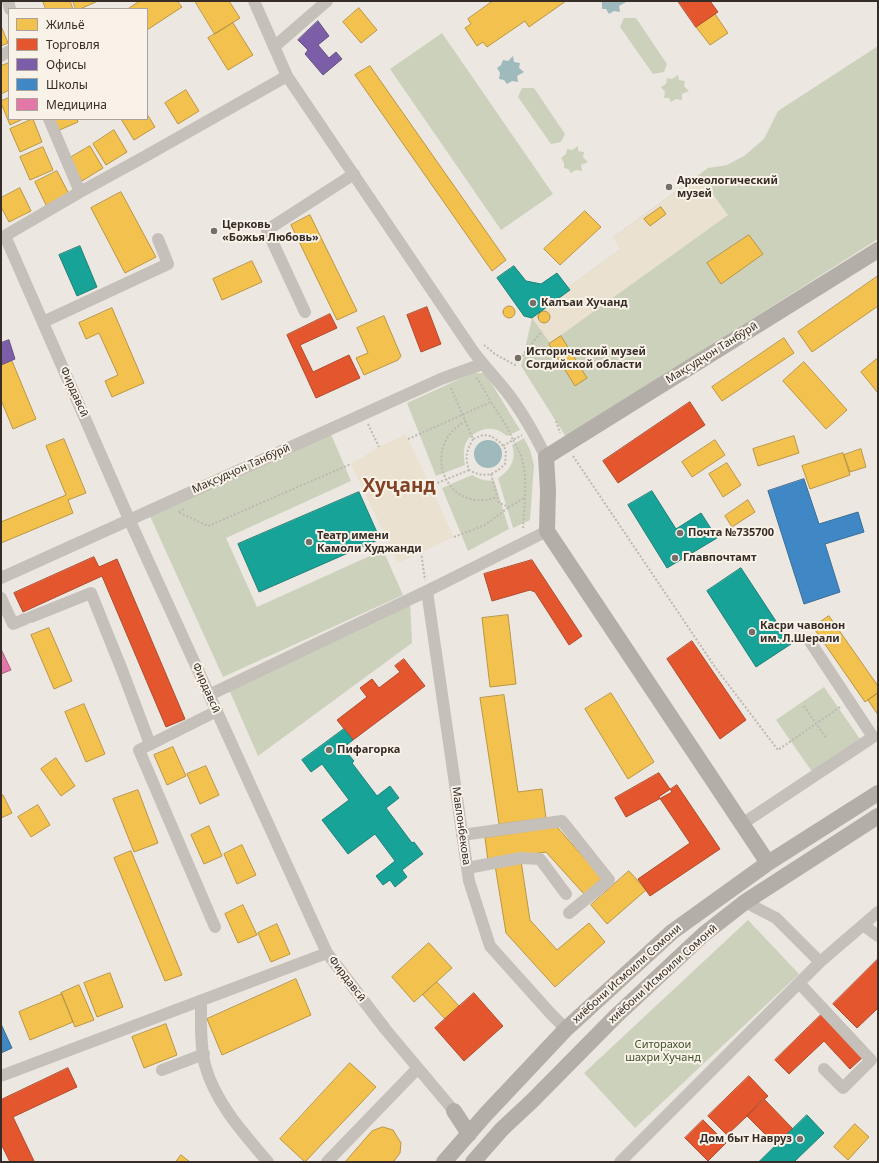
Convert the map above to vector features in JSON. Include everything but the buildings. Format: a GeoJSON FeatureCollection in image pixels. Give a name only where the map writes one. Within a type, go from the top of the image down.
{"type":"FeatureCollection","features":[{"type":"Feature","properties":{"kind":"main road","name":"Мақсудҷон Танбӯрӣ"},"geometry":{"type":"LineString","coordinates":[[546,457],[878,250]]}},
{"type":"Feature","properties":{"kind":"main road"},"geometry":{"type":"LineString","coordinates":[[546,457],[548,490],[547,531],[768,863]]}},
{"type":"Feature","properties":{"kind":"main road","name":"хиёбони Исмоили Сомони"},"geometry":{"type":"LineString","coordinates":[[444,1162],[486,1114],[566,1029],[672,932],[768,863],[878,793]]}},
{"type":"Feature","properties":{"kind":"main road","name":"хиёбони Исмоили Сомонӣ"},"geometry":{"type":"LineString","coordinates":[[473,1162],[502,1129],[532,1101],[622,1010],[704,934],[745,902],[878,816]]}},
{"type":"Feature","properties":{"kind":"main road"},"geometry":{"type":"LineString","coordinates":[[516,1083],[516,1091],[520,1097],[523,1100],[532,1101]]}},
{"type":"Feature","properties":{"kind":"main road"},"geometry":{"type":"LineString","coordinates":[[454,1112],[469,1134]]}},
{"type":"Feature","properties":{"kind":"street"},"geometry":{"type":"LineString","coordinates":[[254,1],[287,76],[482,364],[506,390],[532,429],[546,457]]}},
{"type":"Feature","properties":{"kind":"street"},"geometry":{"type":"LineString","coordinates":[[274,47],[327,1]]}},
{"type":"Feature","properties":{"kind":"street"},"geometry":{"type":"LineString","coordinates":[[3,237],[287,76]]}},
{"type":"Feature","properties":{"kind":"street"},"geometry":{"type":"LineString","coordinates":[[49,120],[62,153],[80,192]]}},
{"type":"Feature","properties":{"kind":"street"},"geometry":{"type":"LineString","coordinates":[[305,312],[267,230],[354,174]]}},
{"type":"Feature","properties":{"kind":"street","name":"Фирдавсӣ"},"geometry":{"type":"LineString","coordinates":[[3,237],[43,322],[129,519],[327,953],[386,1030],[454,1112]]}},
{"type":"Feature","properties":{"kind":"street"},"geometry":{"type":"LineString","coordinates":[[43,322],[168,264],[158,239]]}},
{"type":"Feature","properties":{"kind":"street","name":"Мақсудҷон Танбӯрӣ"},"geometry":{"type":"LineString","coordinates":[[1,578],[129,519],[365,419],[441,379],[482,364]]}},
{"type":"Feature","properties":{"kind":"street"},"geometry":{"type":"LineString","coordinates":[[209,695],[547,531]]}},
{"type":"Feature","properties":{"kind":"street","name":"Мавлонбекова"},"geometry":{"type":"LineString","coordinates":[[426,591],[469,881],[490,946],[566,1029]]}},
{"type":"Feature","properties":{"kind":"street"},"geometry":{"type":"LineString","coordinates":[[1,598],[13,624],[91,593],[150,744]]}},
{"type":"Feature","properties":{"kind":"street"},"geometry":{"type":"LineString","coordinates":[[742,824],[873,737],[809,640]]}},
{"type":"Feature","properties":{"kind":"street"},"geometry":{"type":"LineString","coordinates":[[215,927],[139,750],[217,711]]}},
{"type":"Feature","properties":{"kind":"street"},"geometry":{"type":"LineString","coordinates":[[462,835],[562,821],[609,880],[570,913]]}},
{"type":"Feature","properties":{"kind":"street"},"geometry":{"type":"LineString","coordinates":[[467,868],[521,858],[540,859],[566,894]]}},
{"type":"Feature","properties":{"kind":"street"},"geometry":{"type":"LineString","coordinates":[[745,902],[776,918],[820,962]]}},
{"type":"Feature","properties":{"kind":"street"},"geometry":{"type":"LineString","coordinates":[[620,1162],[820,962],[876,913]]}},
{"type":"Feature","properties":{"kind":"street"},"geometry":{"type":"LineString","coordinates":[[863,925],[878,936]]}},
{"type":"Feature","properties":{"kind":"street"},"geometry":{"type":"LineString","coordinates":[[1,1076],[327,953]]}},
{"type":"Feature","properties":{"kind":"street"},"geometry":{"type":"LineString","coordinates":[[799,983],[871,1060],[843,1088],[824,1069]]}},
{"type":"Feature","properties":{"kind":"street"},"geometry":{"type":"LineString","coordinates":[[201,1000],[202,1040],[205,1064],[216,1093],[246,1136],[268,1162]]}},
{"type":"Feature","properties":{"kind":"street"},"geometry":{"type":"LineString","coordinates":[[162,1070],[204,1054]]}},
{"type":"Feature","properties":{"kind":"street"},"geometry":{"type":"LineString","coordinates":[[327,1162],[418,1068]]}},
{"type":"Feature","properties":{"kind":"path"},"geometry":{"type":"LineString","coordinates":[[473,350],[483,344],[495,354],[515,365],[542,331]]}},
{"type":"Feature","properties":{"kind":"path"},"geometry":{"type":"LineString","coordinates":[[474,377],[478,379],[507,426],[520,453],[525,480],[522,533]]}},
{"type":"Feature","properties":{"kind":"path"},"geometry":{"type":"LineString","coordinates":[[444,391],[456,385]]}},
{"type":"Feature","properties":{"kind":"path"},"geometry":{"type":"LineString","coordinates":[[451,388],[473,439]]}},
{"type":"Feature","properties":{"kind":"path"},"geometry":{"type":"LineString","coordinates":[[408,439],[491,402]]}},
{"type":"Feature","properties":{"kind":"path"},"geometry":{"type":"LineString","coordinates":[[365,419],[374,421]]}},
{"type":"Feature","properties":{"kind":"path"},"geometry":{"type":"LineString","coordinates":[[365,419],[379,447]]}},
{"type":"Feature","properties":{"kind":"path"},"geometry":{"type":"LineString","coordinates":[[466,421],[456,425],[444,440],[441,464],[446,480],[456,492],[463,497],[478,502],[489,501],[497,498]]}},
{"type":"Feature","properties":{"kind":"path"},"geometry":{"type":"LineString","coordinates":[[556,421],[565,445],[715,667],[778,750],[849,701]]}},
{"type":"Feature","properties":{"kind":"path"},"geometry":{"type":"LineString","coordinates":[[503,446],[532,429]]}},
{"type":"Feature","properties":{"kind":"path"},"geometry":{"type":"LineString","coordinates":[[430,486],[469,470],[483,475],[498,472],[505,464],[506,450],[501,443],[491,436],[483,435],[473,439],[466,456],[469,470]]}},
{"type":"Feature","properties":{"kind":"path"},"geometry":{"type":"LineString","coordinates":[[185,509],[178,512],[208,526],[351,464]]}},
{"type":"Feature","properties":{"kind":"path"},"geometry":{"type":"LineString","coordinates":[[490,474],[499,503],[510,507]]}},
{"type":"Feature","properties":{"kind":"path"},"geometry":{"type":"LineString","coordinates":[[454,537],[485,525],[524,498]]}},
{"type":"Feature","properties":{"kind":"path"},"geometry":{"type":"LineString","coordinates":[[421,552],[426,591]]}},
{"type":"Feature","properties":{"kind":"path"},"geometry":{"type":"LineString","coordinates":[[804,706],[826,738]]}},
{"type":"Feature","properties":{"kind":"green space"},"geometry":{"type":"Polygon","coordinates":[[[624,18],[636,18],[667,64],[664,72],[653,74],[620,27],[624,18]]]}},
{"type":"Feature","properties":{"kind":"green space"},"geometry":{"type":"Polygon","coordinates":[[[442,33],[553,194],[501,230],[390,69],[442,33]]]}},
{"type":"Feature","properties":{"kind":"green space"},"geometry":{"type":"Polygon","coordinates":[[[878,46],[878,239],[566,437],[521,366],[532,318],[570,290],[568,287],[621,249],[613,237],[708,168],[727,165],[744,156],[764,139],[778,111],[878,46]]]}},
{"type":"Feature","properties":{"kind":"green space"},"geometry":{"type":"Polygon","coordinates":[[[678,75],[679,80],[685,81],[684,86],[689,91],[682,94],[682,100],[676,99],[671,102],[669,98],[664,98],[665,92],[661,87],[666,84],[667,78],[672,79],[678,75]]]}},
{"type":"Feature","properties":{"kind":"green space"},"geometry":{"type":"Polygon","coordinates":[[[522,88],[534,88],[565,134],[561,142],[551,144],[518,97],[522,88]]]}},
{"type":"Feature","properties":{"kind":"green space"},"geometry":{"type":"Polygon","coordinates":[[[578,146],[578,151],[584,152],[583,157],[588,162],[581,165],[582,171],[576,170],[571,173],[568,169],[564,168],[564,163],[561,158],[566,154],[567,149],[572,150],[578,146]]]}},
{"type":"Feature","properties":{"kind":"green space"},"geometry":{"type":"Polygon","coordinates":[[[473,373],[483,373],[487,376],[520,430],[507,436],[493,429],[485,429],[476,432],[469,438],[465,445],[465,465],[436,476],[407,403],[473,373]]]}},
{"type":"Feature","properties":{"kind":"green space"},"geometry":{"type":"Polygon","coordinates":[[[330,432],[351,481],[226,538],[257,607],[383,550],[403,595],[223,677],[149,514],[330,432]]]}},
{"type":"Feature","properties":{"kind":"green space"},"geometry":{"type":"Polygon","coordinates":[[[524,438],[530,450],[534,465],[530,520],[513,528],[498,478],[506,472],[513,460],[514,455],[512,445],[524,438]]]}},
{"type":"Feature","properties":{"kind":"green space"},"geometry":{"type":"Polygon","coordinates":[[[472,475],[483,480],[494,480],[509,529],[468,551],[442,488],[472,475]]]}},
{"type":"Feature","properties":{"kind":"green space"},"geometry":{"type":"Polygon","coordinates":[[[410,600],[412,643],[258,756],[227,685],[410,600]]]}},
{"type":"Feature","properties":{"kind":"green space"},"geometry":{"type":"Polygon","coordinates":[[[824,687],[860,739],[813,773],[776,720],[824,687]]]}},
{"type":"Feature","properties":{"kind":"green space","name":"Ситорахои шахри Хучанд"},"geometry":{"type":"Polygon","coordinates":[[[748,920],[799,974],[635,1128],[584,1073],[748,920]]]}},
{"type":"Feature","properties":{"kind":"shaded area"},"geometry":{"type":"Polygon","coordinates":[[[699,175],[728,215],[550,343],[532,318],[570,290],[568,287],[621,249],[613,237],[699,175]],[[661,207],[644,219],[650,226],[666,214],[661,207]]]}},
{"type":"Feature","properties":{"kind":"shaded area"},"geometry":{"type":"Polygon","coordinates":[[[406,434],[454,537],[398,563],[351,464],[379,447],[406,434]]]}},
{"type":"Feature","properties":{"kind":"water"},"geometry":{"type":"Polygon","coordinates":[[[601,1],[626,2],[619,6],[620,12],[614,11],[609,14],[606,9],[602,9],[601,1]]]}},
{"type":"Feature","properties":{"kind":"water"},"geometry":{"type":"Polygon","coordinates":[[[513,56],[514,62],[520,63],[519,68],[524,72],[517,76],[518,82],[512,81],[507,84],[504,80],[499,79],[500,73],[497,68],[501,65],[503,60],[508,61],[513,56]]]}},
{"type":"Feature","properties":{"kind":"water"},"geometry":{"type":"Polygon","coordinates":[[[488,440],[494,441],[498,444],[501,448],[501,460],[498,464],[494,467],[488,468],[482,467],[478,464],[475,460],[474,454],[475,448],[478,444],[482,441],[488,440]]]}},
{"type":"Feature","properties":{"kind":"place","name":"Археологический музей"},"geometry":{"type":"Point","coordinates":[669,187]}},
{"type":"Feature","properties":{"kind":"place","name":"Церковь «Божья Любовь»"},"geometry":{"type":"Point","coordinates":[214,231]}},
{"type":"Feature","properties":{"kind":"place","name":"Калъаи Хучанд"},"geometry":{"type":"Point","coordinates":[533,303]}},
{"type":"Feature","properties":{"kind":"place","name":"Исторический музей Согдийской области"},"geometry":{"type":"Point","coordinates":[518,358]}},
{"type":"Feature","properties":{"kind":"place","name":"Почта №735700"},"geometry":{"type":"Point","coordinates":[680,533]}},
{"type":"Feature","properties":{"kind":"place","name":"Театр имени Камоли Худжанди"},"geometry":{"type":"Point","coordinates":[309,542]}},
{"type":"Feature","properties":{"kind":"place","name":"Главпочтамт"},"geometry":{"type":"Point","coordinates":[675,558]}},
{"type":"Feature","properties":{"kind":"place","name":"Касри чавонон им. Л.Шерали"},"geometry":{"type":"Point","coordinates":[752,632]}},
{"type":"Feature","properties":{"kind":"place","name":"Пифагорка"},"geometry":{"type":"Point","coordinates":[329,750]}},
{"type":"Feature","properties":{"kind":"place","name":"Дом быт Навруз"},"geometry":{"type":"Point","coordinates":[800,1139]}},
{"type":"Feature","properties":{"kind":"district","name":"Хуҷанд"},"geometry":{"type":"Point","coordinates":[399,487]}}]}
